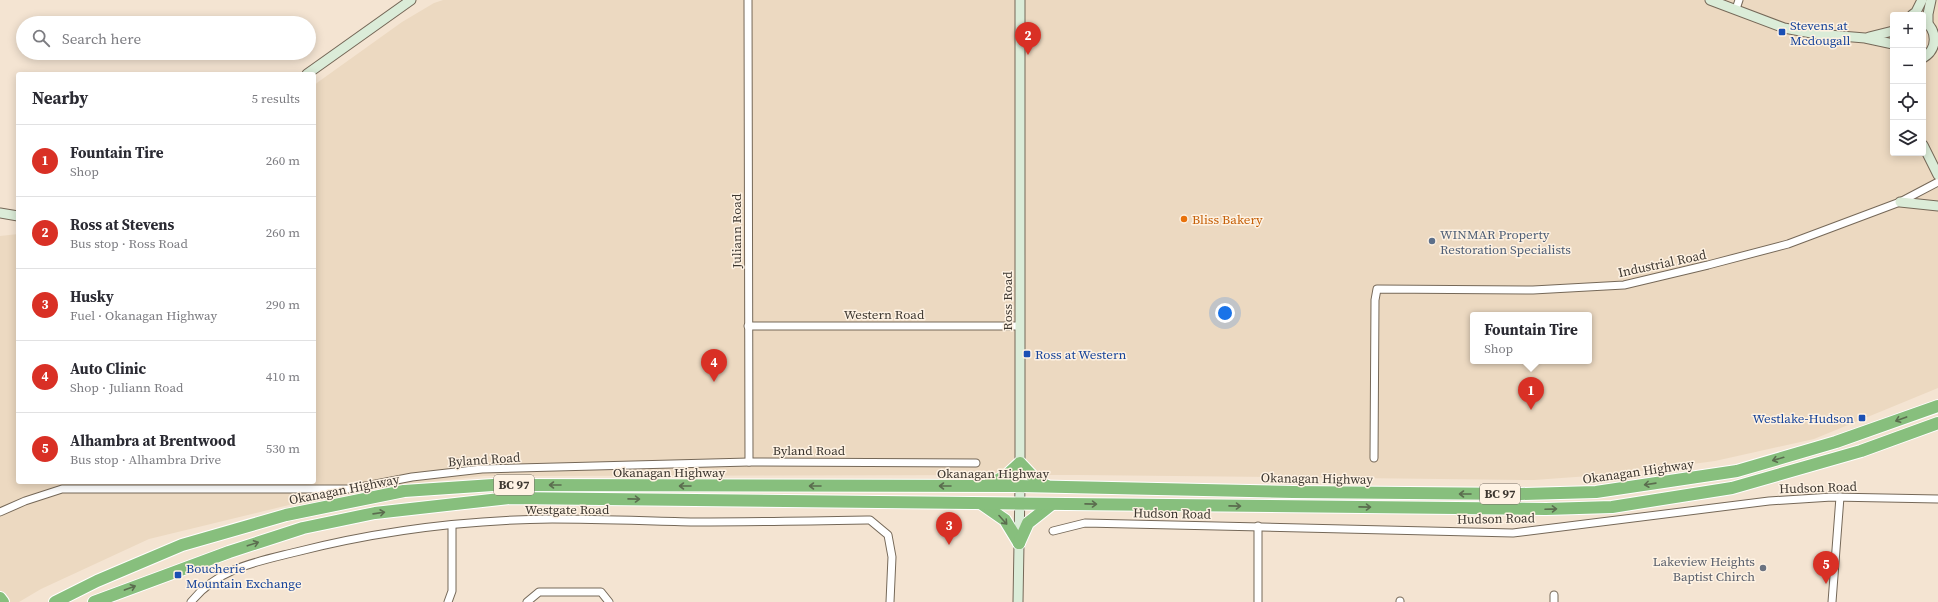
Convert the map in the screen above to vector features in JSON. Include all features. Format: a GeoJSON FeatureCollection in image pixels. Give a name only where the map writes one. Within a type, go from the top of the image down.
{"type":"FeatureCollection","features":[{"type":"Feature","properties":{"kind":"highway","name":"Okanagan Highway"},"geometry":{"type":"LineString","coordinates":[[48,602],[58,600],[97,581],[182,545],[286,515],[404,491],[493,485],[1020,486],[1301,492],[1521,494],[1596,492],[1737,471],[1836,442],[1938,406]]}},
{"type":"Feature","properties":{"kind":"highway","name":"Okanagan Highway"},"geometry":{"type":"LineString","coordinates":[[94,602],[229,552],[303,528],[375,513],[510,498],[1546,509],[1612,507],[1732,488],[1861,452],[1938,423]]}},
{"type":"Feature","properties":{"kind":"highway"},"geometry":{"type":"LineString","coordinates":[[984,486],[1006,476],[1020,463],[1036,480],[1050,487]]}},
{"type":"Feature","properties":{"kind":"highway"},"geometry":{"type":"LineString","coordinates":[[981,503],[995,511],[1005,520],[1019,543]]}},
{"type":"Feature","properties":{"kind":"highway"},"geometry":{"type":"LineString","coordinates":[[1019,543],[1028,523],[1052,504]]}},
{"type":"Feature","properties":{"kind":"highway"},"geometry":{"type":"LineString","coordinates":[[0,598],[3,602]]}},
{"type":"Feature","properties":{"kind":"street"},"geometry":{"type":"LineString","coordinates":[[310,72],[411,0]]}},
{"type":"Feature","properties":{"kind":"street","name":"Juliann Road"},"geometry":{"type":"LineString","coordinates":[[748,0],[749,462]]}},
{"type":"Feature","properties":{"kind":"street","name":"Ross Road"},"geometry":{"type":"LineString","coordinates":[[1018,602],[1020,504],[1020,0]]}},
{"type":"Feature","properties":{"kind":"street"},"geometry":{"type":"LineString","coordinates":[[1710,0],[1784,28],[1817,34],[1865,38],[1890,42]]}},
{"type":"Feature","properties":{"kind":"street"},"geometry":{"type":"LineString","coordinates":[[1736,9],[1739,0]]}},
{"type":"Feature","properties":{"kind":"street"},"geometry":{"type":"LineString","coordinates":[[1916,12],[1922,0]]}},
{"type":"Feature","properties":{"kind":"street"},"geometry":{"type":"LineString","coordinates":[[1926,56],[1935,41],[1936,35],[1926,22],[1931,0]]}},
{"type":"Feature","properties":{"kind":"street"},"geometry":{"type":"LineString","coordinates":[[1865,38],[1890,32]]}},
{"type":"Feature","properties":{"kind":"street"},"geometry":{"type":"LineString","coordinates":[[1926,56],[1938,49]]}},
{"type":"Feature","properties":{"kind":"street"},"geometry":{"type":"LineString","coordinates":[[1926,151],[1938,175]]}},
{"type":"Feature","properties":{"kind":"street","name":"Industrial Road"},"geometry":{"type":"LineString","coordinates":[[1374,458],[1375,300],[1377,288],[1533,290],[1624,285],[1788,244],[1900,202],[1938,182]]}},
{"type":"Feature","properties":{"kind":"street"},"geometry":{"type":"LineString","coordinates":[[1900,202],[1938,206]]}},
{"type":"Feature","properties":{"kind":"street"},"geometry":{"type":"LineString","coordinates":[[0,213],[16,216]]}},
{"type":"Feature","properties":{"kind":"street"},"geometry":{"type":"LineString","coordinates":[[0,219],[16,216]]}},
{"type":"Feature","properties":{"kind":"street","name":"Western Road"},"geometry":{"type":"LineString","coordinates":[[748,326],[1020,326]]}},
{"type":"Feature","properties":{"kind":"street","name":"Byland Road"},"geometry":{"type":"LineString","coordinates":[[0,512],[25,501],[62,489],[288,486],[350,489],[412,477],[482,469],[749,462],[976,463]]}},
{"type":"Feature","properties":{"kind":"street"},"geometry":{"type":"LineString","coordinates":[[1832,602],[1840,497]]}},
{"type":"Feature","properties":{"kind":"street","name":"Hudson Road"},"geometry":{"type":"LineString","coordinates":[[1053,531],[1085,523],[1513,533],[1769,501],[1840,497],[1938,499]]}},
{"type":"Feature","properties":{"kind":"street","name":"Westgate Road"},"geometry":{"type":"LineString","coordinates":[[191,602],[212,581],[242,565],[310,548],[366,537],[452,525],[551,519],[694,522],[870,520],[888,535],[892,557],[890,602]]}},
{"type":"Feature","properties":{"kind":"street"},"geometry":{"type":"LineString","coordinates":[[448,602],[452,591],[452,525]]}},
{"type":"Feature","properties":{"kind":"street"},"geometry":{"type":"LineString","coordinates":[[1258,526],[1258,602]]}},
{"type":"Feature","properties":{"kind":"street"},"geometry":{"type":"LineString","coordinates":[[528,602],[539,592],[601,592],[609,602]]}},
{"type":"Feature","properties":{"kind":"shaded area"},"geometry":{"type":"Polygon","coordinates":[[[443,0],[1938,0],[1938,388],[1814,439],[1715,461],[1617,474],[1534,480],[1079,475],[484,476],[410,484],[330,495],[149,539],[41,589],[19,602],[0,602],[0,236],[16,234],[16,484],[316,484],[316,84],[402,22],[434,3],[443,0]]]}},
{"type":"Feature","properties":{"kind":"place","name":"Stevens at Mcdougall"},"geometry":{"type":"Point","coordinates":[1782,32]}},
{"type":"Feature","properties":{"kind":"place","name":"Ross at Stevens"},"geometry":{"type":"Point","coordinates":[1028,55]}},
{"type":"Feature","properties":{"kind":"place","name":"Bliss Bakery"},"geometry":{"type":"Point","coordinates":[1184,219]}},
{"type":"Feature","properties":{"kind":"place","name":"WINMAR Property Restoration Specialists"},"geometry":{"type":"Point","coordinates":[1432,241]}},
{"type":"Feature","properties":{"kind":"place","name":"Ross at Western"},"geometry":{"type":"Point","coordinates":[1027,354]}},
{"type":"Feature","properties":{"kind":"place","name":"Auto Clinic"},"geometry":{"type":"Point","coordinates":[714,382]}},
{"type":"Feature","properties":{"kind":"place","name":"Fountain Tire"},"geometry":{"type":"Point","coordinates":[1531,410]}},
{"type":"Feature","properties":{"kind":"place","name":"Westlake-Hudson"},"geometry":{"type":"Point","coordinates":[1862,418]}},
{"type":"Feature","properties":{"kind":"place","name":"Husky"},"geometry":{"type":"Point","coordinates":[949,545]}},
{"type":"Feature","properties":{"kind":"place","name":"Lakeview Heights Baptist Chirch"},"geometry":{"type":"Point","coordinates":[1763,568]}},
{"type":"Feature","properties":{"kind":"place","name":"Boucherie Mountain Exchange"},"geometry":{"type":"Point","coordinates":[178,575]}},
{"type":"Feature","properties":{"kind":"place","name":"Alhambra at Brentwood"},"geometry":{"type":"Point","coordinates":[1826,584]}}]}
